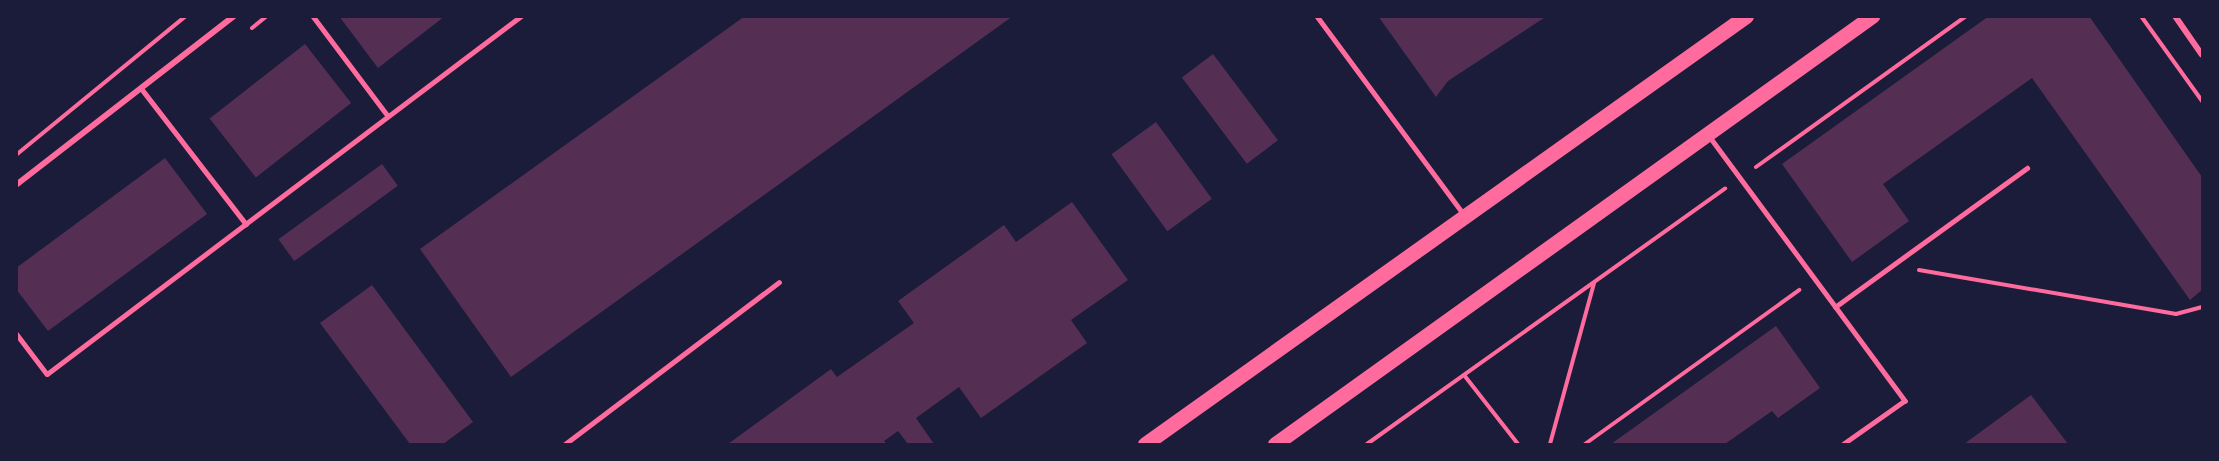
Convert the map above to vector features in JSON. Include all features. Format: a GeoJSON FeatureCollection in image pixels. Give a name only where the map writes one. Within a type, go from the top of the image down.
{"type":"FeatureCollection","features":[{"type":"Feature","properties":{"kind":"main road"},"geometry":{"type":"LineString","coordinates":[[1145,444],[1746,16]]}},
{"type":"Feature","properties":{"kind":"main road"},"geometry":{"type":"LineString","coordinates":[[1275,444],[1872,16]]}},
{"type":"Feature","properties":{"kind":"street"},"geometry":{"type":"LineString","coordinates":[[16,185],[234,16]]}},
{"type":"Feature","properties":{"kind":"street"},"geometry":{"type":"LineString","coordinates":[[2175,16],[2202,55]]}},
{"type":"Feature","properties":{"kind":"lane"},"geometry":{"type":"LineString","coordinates":[[312,16],[388,116]]}},
{"type":"Feature","properties":{"kind":"lane"},"geometry":{"type":"LineString","coordinates":[[16,333],[47,374],[521,16]]}},
{"type":"Feature","properties":{"kind":"lane"},"geometry":{"type":"LineString","coordinates":[[1317,16],[1465,217]]}},
{"type":"Feature","properties":{"kind":"lane"},"geometry":{"type":"LineString","coordinates":[[141,88],[246,224]]}},
{"type":"Feature","properties":{"kind":"lane"},"geometry":{"type":"LineString","coordinates":[[1708,134],[1905,401],[1844,444]]}},
{"type":"Feature","properties":{"kind":"lane"},"geometry":{"type":"LineString","coordinates":[[1835,307],[2027,168]]}},
{"type":"Feature","properties":{"kind":"lane"},"geometry":{"type":"LineString","coordinates":[[565,444],[779,282]]}},
{"type":"Feature","properties":{"kind":"path"},"geometry":{"type":"LineString","coordinates":[[16,155],[186,16]]}},
{"type":"Feature","properties":{"kind":"path"},"geometry":{"type":"LineString","coordinates":[[1367,444],[1966,16]]}},
{"type":"Feature","properties":{"kind":"path"},"geometry":{"type":"LineString","coordinates":[[2141,16],[2202,101]]}},
{"type":"Feature","properties":{"kind":"path"},"geometry":{"type":"LineString","coordinates":[[1892,265],[2176,314],[2202,307]]}},
{"type":"Feature","properties":{"kind":"path"},"geometry":{"type":"LineString","coordinates":[[1585,444],[1815,279]]}},
{"type":"Feature","properties":{"kind":"path"},"geometry":{"type":"LineString","coordinates":[[1550,444],[1594,282]]}},
{"type":"Feature","properties":{"kind":"path"},"geometry":{"type":"LineString","coordinates":[[1464,375],[1518,444]]}},
{"type":"Feature","properties":{"kind":"building"},"geometry":{"type":"Polygon","coordinates":[[[339,16],[445,16],[378,68],[339,16]]]}},
{"type":"Feature","properties":{"kind":"building"},"geometry":{"type":"Polygon","coordinates":[[[745,16],[1013,16],[511,377],[420,249],[745,16]]]}},
{"type":"Feature","properties":{"kind":"building"},"geometry":{"type":"Polygon","coordinates":[[[1378,16],[1547,16],[1448,81],[1436,97],[1378,16]]]}},
{"type":"Feature","properties":{"kind":"building"},"geometry":{"type":"Polygon","coordinates":[[[1989,16],[2089,16],[2202,177],[2202,290],[2190,300],[2032,78],[1883,184],[1909,221],[1852,262],[1782,164],[1989,16]]]}},
{"type":"Feature","properties":{"kind":"building"},"geometry":{"type":"Polygon","coordinates":[[[305,44],[351,103],[256,178],[210,118],[305,44]]]}},
{"type":"Feature","properties":{"kind":"building"},"geometry":{"type":"Polygon","coordinates":[[[1213,54],[1278,140],[1247,164],[1182,77],[1213,54]]]}},
{"type":"Feature","properties":{"kind":"building"},"geometry":{"type":"Polygon","coordinates":[[[1156,122],[1212,199],[1167,231],[1112,154],[1156,122]]]}},
{"type":"Feature","properties":{"kind":"building"},"geometry":{"type":"Polygon","coordinates":[[[165,158],[207,214],[48,331],[16,289],[16,268],[165,158]]]}},
{"type":"Feature","properties":{"kind":"building"},"geometry":{"type":"Polygon","coordinates":[[[382,164],[398,186],[294,261],[278,239],[382,164]]]}},
{"type":"Feature","properties":{"kind":"building"},"geometry":{"type":"Polygon","coordinates":[[[1072,202],[1128,280],[1071,320],[1087,343],[981,418],[959,387],[916,418],[934,444],[908,444],[898,431],[884,441],[887,444],[728,444],[831,369],[837,377],[914,323],[898,301],[1004,225],[1016,242],[1072,202]]]}},
{"type":"Feature","properties":{"kind":"building"},"geometry":{"type":"Polygon","coordinates":[[[372,285],[473,422],[443,444],[410,444],[320,323],[372,285]]]}},
{"type":"Feature","properties":{"kind":"building"},"geometry":{"type":"Polygon","coordinates":[[[1776,326],[1820,388],[1778,418],[1772,411],[1725,444],[1611,444],[1776,326]]]}},
{"type":"Feature","properties":{"kind":"building"},"geometry":{"type":"Polygon","coordinates":[[[2031,395],[2068,444],[1964,444],[2031,395]]]}}]}
